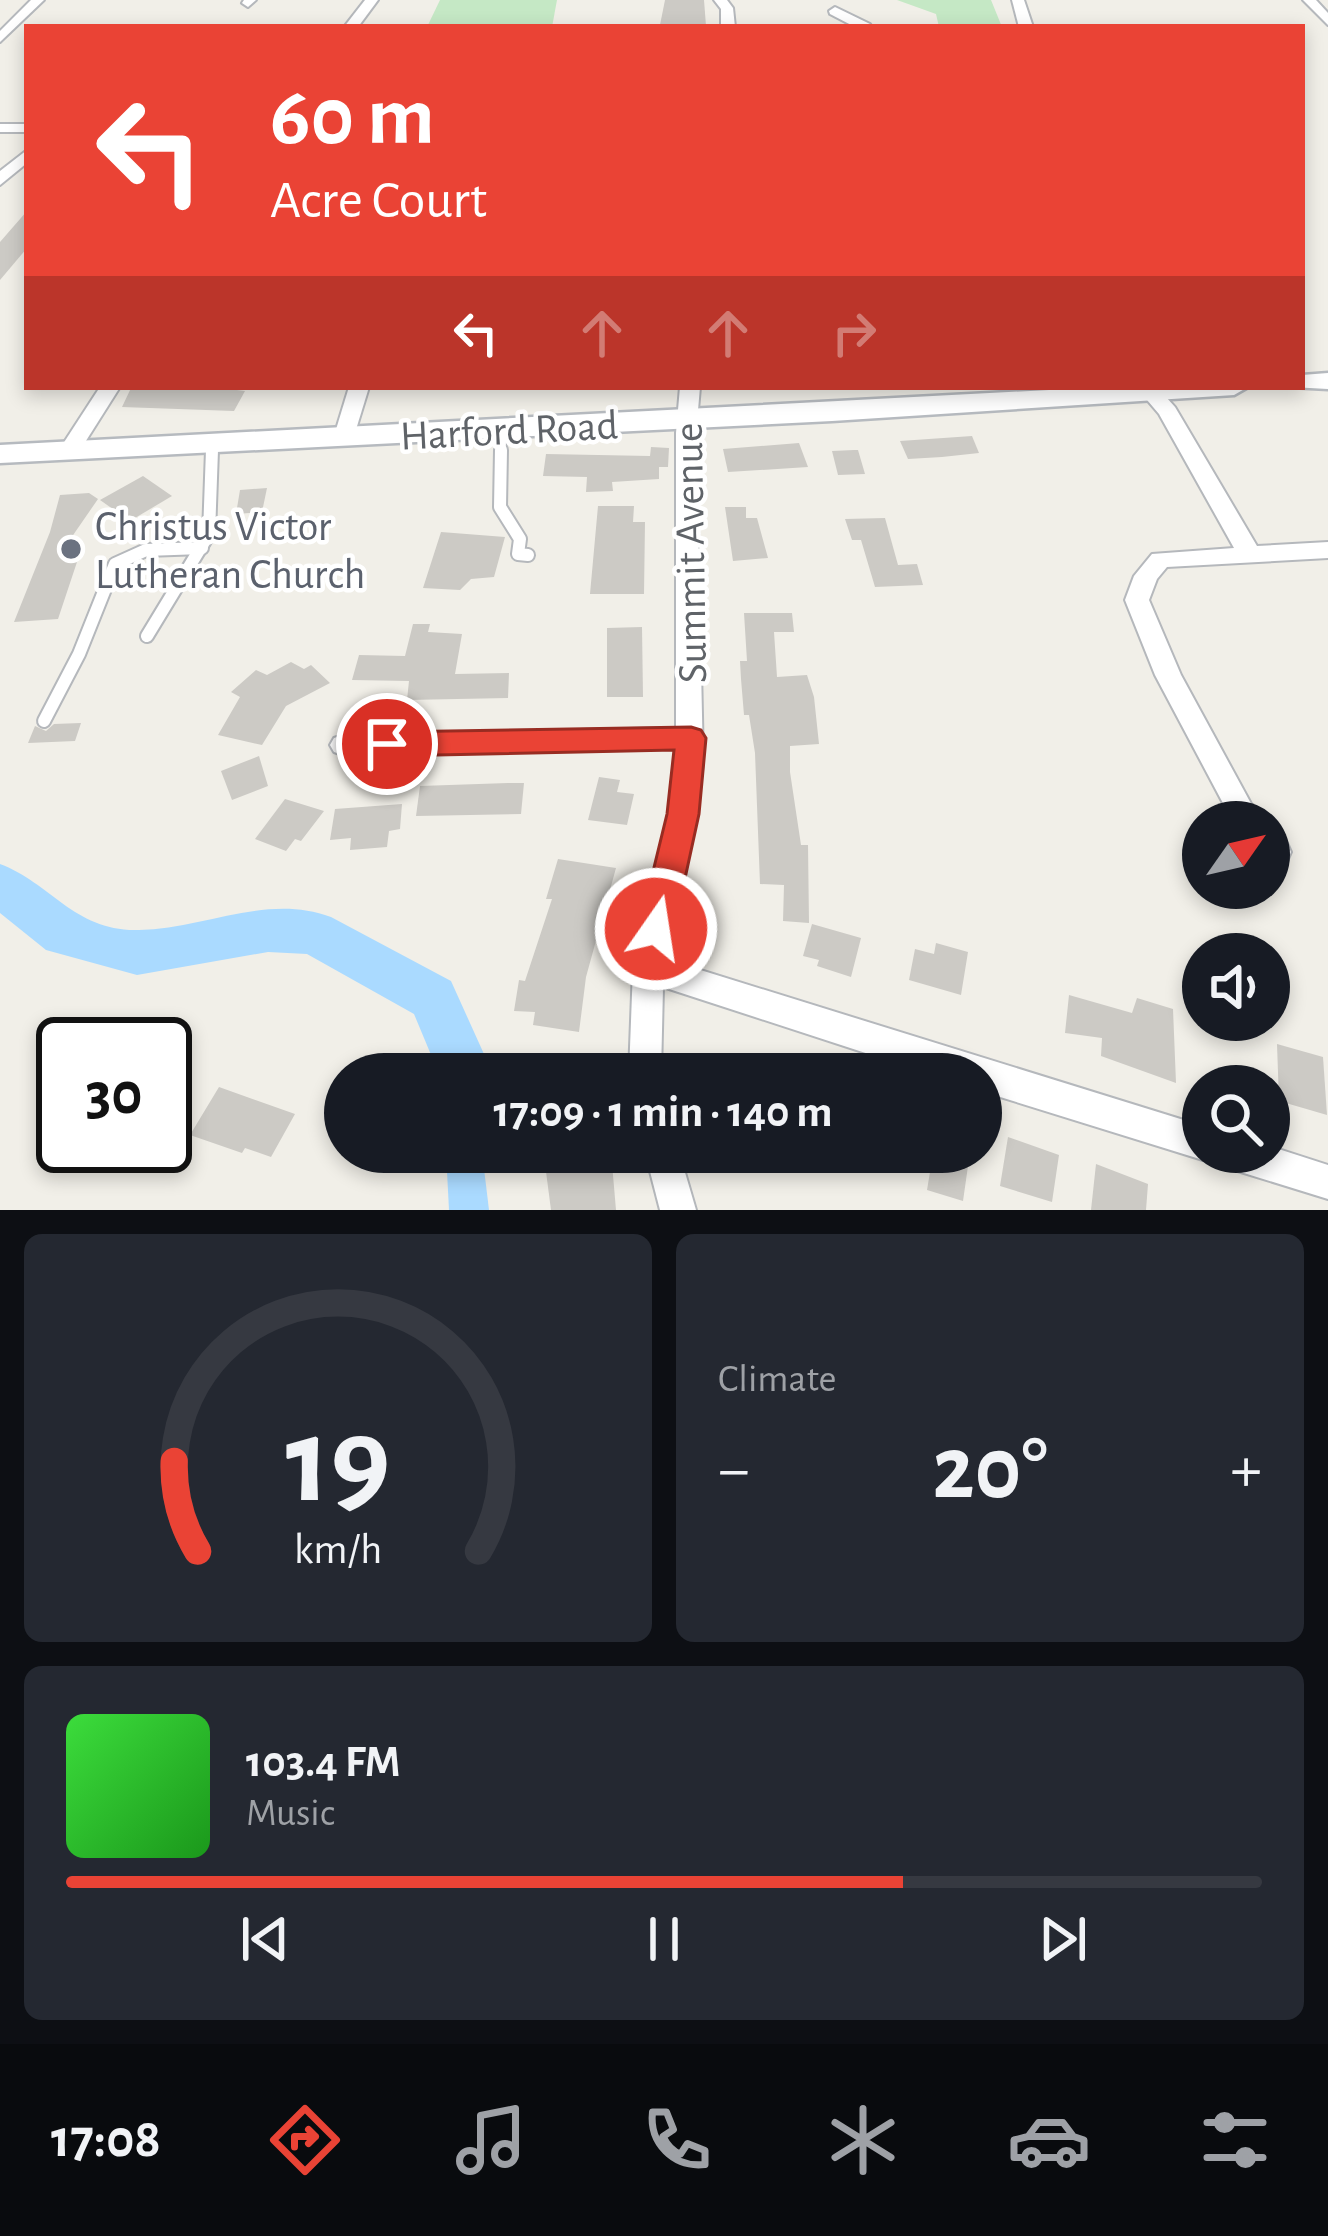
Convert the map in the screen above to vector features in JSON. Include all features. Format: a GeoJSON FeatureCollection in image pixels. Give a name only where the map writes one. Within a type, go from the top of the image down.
{"type":"FeatureCollection","features":[{"type":"Feature","properties":{"kind":"main road","name":"Harford Road"},"geometry":{"type":"LineString","coordinates":[[0,454],[686,421],[998,395],[1149,390]]}},
{"type":"Feature","properties":{"kind":"street"},"geometry":{"type":"LineString","coordinates":[[0,38],[38,0]]}},
{"type":"Feature","properties":{"kind":"street"},"geometry":{"type":"LineString","coordinates":[[353,24],[372,0]]}},
{"type":"Feature","properties":{"kind":"street"},"geometry":{"type":"LineString","coordinates":[[1309,0],[1328,21]]}},
{"type":"Feature","properties":{"kind":"street"},"geometry":{"type":"LineString","coordinates":[[835,11],[859,24]]}},
{"type":"Feature","properties":{"kind":"street"},"geometry":{"type":"LineString","coordinates":[[0,179],[24,158]]}},
{"type":"Feature","properties":{"kind":"street"},"geometry":{"type":"LineString","coordinates":[[70,450],[108,390]]}},
{"type":"Feature","properties":{"kind":"street"},"geometry":{"type":"LineString","coordinates":[[344,436],[358,390]]}},
{"type":"Feature","properties":{"kind":"street","name":"Summit Avenue"},"geometry":{"type":"LineString","coordinates":[[646,1053],[648,968],[683,814],[691,738],[686,421],[690,390]]}},
{"type":"Feature","properties":{"kind":"street"},"geometry":{"type":"LineString","coordinates":[[1149,390],[1168,411],[1250,555]]}},
{"type":"Feature","properties":{"kind":"street"},"geometry":{"type":"LineString","coordinates":[[1236,801],[1168,674],[1137,600],[1145,576],[1160,560],[1328,550]]}},
{"type":"Feature","properties":{"kind":"street"},"geometry":{"type":"LineString","coordinates":[[343,745],[691,738]]}},
{"type":"Feature","properties":{"kind":"street"},"geometry":{"type":"LineString","coordinates":[[648,968],[914,1053]]}},
{"type":"Feature","properties":{"kind":"street"},"geometry":{"type":"LineString","coordinates":[[1002,1081],[1182,1137]]}},
{"type":"Feature","properties":{"kind":"street"},"geometry":{"type":"LineString","coordinates":[[1290,1170],[1328,1182]]}},
{"type":"Feature","properties":{"kind":"street"},"geometry":{"type":"LineString","coordinates":[[668,1173],[678,1210]]}},
{"type":"Feature","properties":{"kind":"lane"},"geometry":{"type":"LineString","coordinates":[[502,429],[500,507],[520,539],[518,554],[528,555]]}},
{"type":"Feature","properties":{"kind":"lane"},"geometry":{"type":"LineString","coordinates":[[147,636],[202,548],[213,518],[212,443]]}},
{"type":"Feature","properties":{"kind":"lane"},"geometry":{"type":"LineString","coordinates":[[44,721],[80,654],[115,564],[146,550],[202,548]]}},
{"type":"Feature","properties":{"kind":"green space"},"geometry":{"type":"Polygon","coordinates":[[[440,0],[557,0],[553,24],[428,24],[440,0]]]}},
{"type":"Feature","properties":{"kind":"green space"},"geometry":{"type":"Polygon","coordinates":[[[897,0],[991,0],[1001,24],[938,24],[936,14],[897,0]]]}},
{"type":"Feature","properties":{"kind":"water"},"geometry":{"type":"Polygon","coordinates":[[[447,1173],[485,1173],[489,1210],[449,1210],[447,1173]]]}},
{"type":"Feature","properties":{"kind":"building"},"geometry":{"type":"Polygon","coordinates":[[[665,0],[704,0],[706,24],[660,24],[665,0]]]}},
{"type":"Feature","properties":{"kind":"building"},"geometry":{"type":"Polygon","coordinates":[[[24,214],[24,252],[0,280],[0,242],[24,214]]]}},
{"type":"Feature","properties":{"kind":"building"},"geometry":{"type":"Polygon","coordinates":[[[130,390],[245,391],[234,411],[122,407],[130,390]]]}},
{"type":"Feature","properties":{"kind":"building"},"geometry":{"type":"Polygon","coordinates":[[[972,436],[979,453],[942,457],[908,459],[900,441],[972,436]]]}},
{"type":"Feature","properties":{"kind":"building"},"geometry":{"type":"Polygon","coordinates":[[[799,443],[808,467],[728,472],[723,449],[799,443]]]}},
{"type":"Feature","properties":{"kind":"building"},"geometry":{"type":"Polygon","coordinates":[[[651,447],[669,448],[668,467],[659,467],[659,479],[612,482],[613,491],[586,492],[587,477],[543,476],[546,454],[650,456],[651,447]]]}},
{"type":"Feature","properties":{"kind":"building"},"geometry":{"type":"Polygon","coordinates":[[[858,450],[865,474],[838,475],[832,451],[858,450]]]}},
{"type":"Feature","properties":{"kind":"building"},"geometry":{"type":"Polygon","coordinates":[[[143,476],[172,496],[130,521],[100,500],[143,476]]]}},
{"type":"Feature","properties":{"kind":"building"},"geometry":{"type":"Polygon","coordinates":[[[267,488],[262,512],[236,514],[240,490],[267,488]]]}},
{"type":"Feature","properties":{"kind":"building","name":"Christus Victor Lutheran Church"},"geometry":{"type":"Polygon","coordinates":[[[89,493],[98,499],[69,541],[83,544],[58,619],[14,622],[60,495],[89,493]]]}},
{"type":"Feature","properties":{"kind":"building"},"geometry":{"type":"Polygon","coordinates":[[[598,506],[634,506],[633,522],[645,522],[644,594],[590,594],[598,506]]]}},
{"type":"Feature","properties":{"kind":"building"},"geometry":{"type":"Polygon","coordinates":[[[725,507],[746,507],[746,518],[757,518],[768,558],[733,561],[725,507]]]}},
{"type":"Feature","properties":{"kind":"building"},"geometry":{"type":"Polygon","coordinates":[[[885,518],[898,565],[917,564],[923,585],[875,587],[861,540],[852,540],[845,519],[885,518]]]}},
{"type":"Feature","properties":{"kind":"building"},"geometry":{"type":"Polygon","coordinates":[[[441,532],[505,537],[494,577],[471,579],[460,590],[423,588],[441,532]]]}},
{"type":"Feature","properties":{"kind":"building"},"geometry":{"type":"Polygon","coordinates":[[[744,613],[792,613],[794,632],[774,632],[777,677],[807,675],[814,697],[819,744],[790,746],[801,845],[808,845],[809,923],[783,921],[784,885],[760,884],[755,753],[749,715],[744,715],[741,679],[740,661],[747,661],[744,613]]]}},
{"type":"Feature","properties":{"kind":"building"},"geometry":{"type":"Polygon","coordinates":[[[413,624],[430,624],[428,632],[462,634],[455,674],[509,673],[508,698],[407,700],[409,681],[352,680],[359,655],[405,656],[413,624]]]}},
{"type":"Feature","properties":{"kind":"building"},"geometry":{"type":"Polygon","coordinates":[[[642,627],[643,697],[607,697],[607,628],[642,627]]]}},
{"type":"Feature","properties":{"kind":"building"},"geometry":{"type":"Polygon","coordinates":[[[291,662],[304,669],[311,665],[330,683],[286,706],[262,745],[218,735],[240,697],[231,692],[256,670],[267,675],[291,662]]]}},
{"type":"Feature","properties":{"kind":"building"},"geometry":{"type":"Polygon","coordinates":[[[81,723],[75,741],[28,743],[35,726],[46,731],[54,724],[81,723]]]}},
{"type":"Feature","properties":{"kind":"building"},"geometry":{"type":"Polygon","coordinates":[[[259,756],[268,786],[232,800],[221,771],[259,756]]]}},
{"type":"Feature","properties":{"kind":"building"},"geometry":{"type":"Polygon","coordinates":[[[599,777],[620,780],[617,792],[634,794],[627,825],[588,820],[599,777]]]}},
{"type":"Feature","properties":{"kind":"building"},"geometry":{"type":"Polygon","coordinates":[[[524,783],[521,814],[416,816],[420,786],[524,783]]]}},
{"type":"Feature","properties":{"kind":"building"},"geometry":{"type":"Polygon","coordinates":[[[285,799],[324,811],[301,841],[295,839],[286,851],[255,839],[285,799]]]}},
{"type":"Feature","properties":{"kind":"building"},"geometry":{"type":"Polygon","coordinates":[[[402,804],[400,829],[389,831],[387,847],[350,850],[351,838],[330,840],[335,809],[402,804]]]}},
{"type":"Feature","properties":{"kind":"building"},"geometry":{"type":"Polygon","coordinates":[[[558,859],[616,868],[586,977],[579,1032],[533,1025],[535,1012],[514,1011],[519,980],[525,981],[552,899],[546,899],[558,859]]]}},
{"type":"Feature","properties":{"kind":"building"},"geometry":{"type":"Polygon","coordinates":[[[812,924],[861,938],[851,977],[803,956],[812,924]]]}},
{"type":"Feature","properties":{"kind":"building"},"geometry":{"type":"Polygon","coordinates":[[[936,943],[968,952],[961,995],[909,980],[915,949],[934,954],[936,943]]]}},
{"type":"Feature","properties":{"kind":"building"},"geometry":{"type":"Polygon","coordinates":[[[1069,995],[1132,1013],[1137,998],[1173,1009],[1176,1083],[1101,1056],[1102,1038],[1065,1033],[1069,995]]]}},
{"type":"Feature","properties":{"kind":"building"},"geometry":{"type":"Polygon","coordinates":[[[1277,1044],[1323,1057],[1327,1115],[1290,1104],[1290,1065],[1278,1065],[1277,1044]]]}},
{"type":"Feature","properties":{"kind":"building"},"geometry":{"type":"Polygon","coordinates":[[[219,1087],[295,1114],[271,1157],[245,1148],[242,1153],[192,1136],[219,1087]]]}},
{"type":"Feature","properties":{"kind":"building"},"geometry":{"type":"Polygon","coordinates":[[[1008,1137],[1059,1155],[1052,1202],[1000,1186],[1008,1137]]]}},
{"type":"Feature","properties":{"kind":"building"},"geometry":{"type":"Polygon","coordinates":[[[1096,1164],[1148,1184],[1146,1210],[1091,1210],[1096,1164]]]}},
{"type":"Feature","properties":{"kind":"building"},"geometry":{"type":"Polygon","coordinates":[[[546,1173],[613,1173],[616,1210],[551,1210],[546,1173]]]}},
{"type":"Feature","properties":{"kind":"building"},"geometry":{"type":"Polygon","coordinates":[[[930,1173],[967,1173],[963,1201],[927,1190],[930,1173]]]}},
{"type":"Feature","properties":{"kind":"waterway"},"geometry":{"type":"LineString","coordinates":[[0,885],[63,935],[137,953],[268,930],[314,932],[433,998],[457,1053]]}},
{"type":"Feature","properties":{"kind":"place","name":"Christus Victor Lutheran Church"},"geometry":{"type":"Point","coordinates":[71,549]}},
{"type":"Feature","properties":{"kind":"route"},"geometry":{"type":"LineString","coordinates":[[387,744],[691,738],[683,814],[656,929]]}}]}
